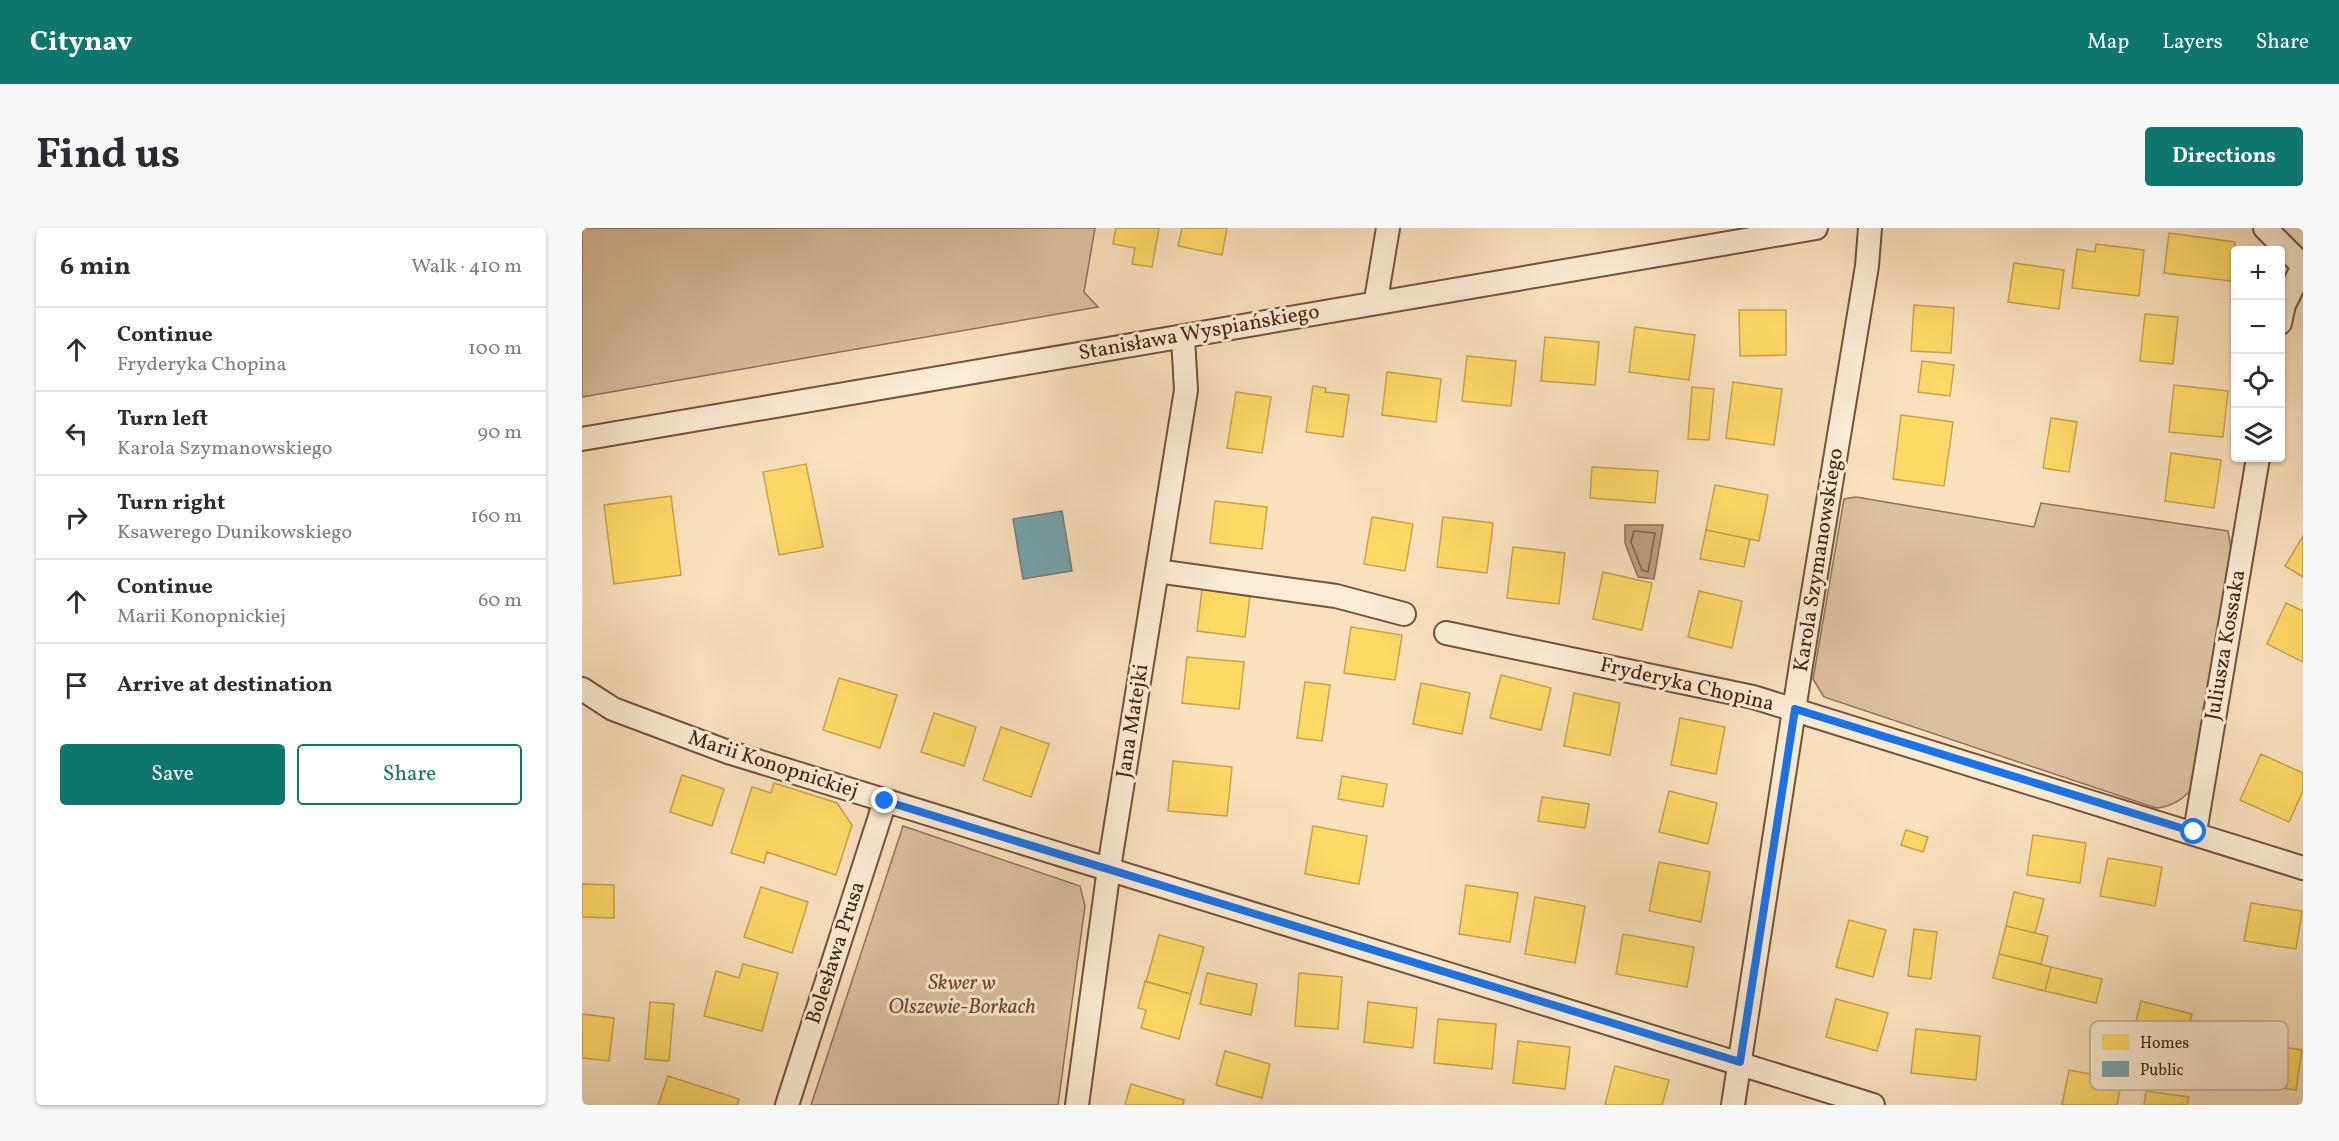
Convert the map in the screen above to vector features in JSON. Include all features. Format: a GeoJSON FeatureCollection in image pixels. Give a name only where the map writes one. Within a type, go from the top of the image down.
{"type":"FeatureCollection","features":[{"type":"Feature","properties":{"kind":"street"},"geometry":{"type":"LineString","coordinates":[[1376,300],[1388,228]]}},
{"type":"Feature","properties":{"kind":"street","name":"Stanisława Wyspiańskiego"},"geometry":{"type":"LineString","coordinates":[[582,439],[1184,338],[1376,300],[1816,228]]}},
{"type":"Feature","properties":{"kind":"street","name":"Karola Szymanowskiego"},"geometry":{"type":"LineString","coordinates":[[1733,1105],[1867,266],[1870,228]]}},
{"type":"Feature","properties":{"kind":"street"},"geometry":{"type":"LineString","coordinates":[[2265,228],[2303,266],[2285,303]]}},
{"type":"Feature","properties":{"kind":"street","name":"Jana Matejki"},"geometry":{"type":"LineString","coordinates":[[1077,1105],[1109,868],[1186,390],[1184,338]]}},
{"type":"Feature","properties":{"kind":"street","name":"Juliusza Kossaka"},"geometry":{"type":"LineString","coordinates":[[2194,832],[2257,462]]}},
{"type":"Feature","properties":{"kind":"street"},"geometry":{"type":"LineString","coordinates":[[1157,571],[1336,596],[1404,614]]}},
{"type":"Feature","properties":{"kind":"street","name":"Fryderyka Chopina"},"geometry":{"type":"LineString","coordinates":[[1446,633],[1753,697],[2194,832],[2303,868]]}},
{"type":"Feature","properties":{"kind":"street","name":"Marii Konopnickiej"},"geometry":{"type":"LineString","coordinates":[[582,689],[613,709],[659,728],[885,801],[1740,1062],[1873,1105]]}},
{"type":"Feature","properties":{"kind":"street","name":"Bolesława Prusa"},"geometry":{"type":"LineString","coordinates":[[787,1105],[885,801]]}},
{"type":"Feature","properties":{"kind":"green space"},"geometry":{"type":"Polygon","coordinates":[[[582,228],[1095,228],[1084,292],[1098,307],[582,397],[582,228]]]}},
{"type":"Feature","properties":{"kind":"green space"},"geometry":{"type":"Polygon","coordinates":[[[1856,497],[2034,527],[2041,503],[2228,531],[2231,548],[2229,569],[2191,790],[2175,802],[2156,808],[1824,697],[1813,679],[1844,499],[1856,497]]]}},
{"type":"Feature","properties":{"kind":"green space","name":"Skwer w Olszewie-Borkach"},"geometry":{"type":"Polygon","coordinates":[[[903,826],[1080,886],[1085,906],[1058,1105],[811,1105],[903,826]]]}},
{"type":"Feature","properties":{"kind":"water"},"geometry":{"type":"Polygon","coordinates":[[[1625,525],[1663,525],[1654,579],[1638,577],[1625,543],[1625,525]]]}},
{"type":"Feature","properties":{"kind":"building: Homes"},"geometry":{"type":"Polygon","coordinates":[[[1116,228],[1159,228],[1152,267],[1132,264],[1135,248],[1113,244],[1116,228]]]}},
{"type":"Feature","properties":{"kind":"building: Homes"},"geometry":{"type":"Polygon","coordinates":[[[1182,228],[1227,228],[1222,255],[1178,246],[1182,228]]]}},
{"type":"Feature","properties":{"kind":"building: Homes"},"geometry":{"type":"Polygon","coordinates":[[[2169,233],[2235,242],[2235,246],[2231,246],[2231,281],[2164,273],[2169,233]]]}},
{"type":"Feature","properties":{"kind":"building: Homes"},"geometry":{"type":"Polygon","coordinates":[[[2096,244],[2144,250],[2139,296],[2072,288],[2077,249],[2095,252],[2096,244]]]}},
{"type":"Feature","properties":{"kind":"building: Homes"},"geometry":{"type":"Polygon","coordinates":[[[2014,263],[2064,270],[2059,309],[2008,302],[2014,263]]]}},
{"type":"Feature","properties":{"kind":"building: Homes"},"geometry":{"type":"Polygon","coordinates":[[[1914,305],[1954,308],[1951,353],[1911,351],[1914,305]]]}},
{"type":"Feature","properties":{"kind":"building: Homes"},"geometry":{"type":"Polygon","coordinates":[[[1739,310],[1786,310],[1786,355],[1740,356],[1739,310]]]}},
{"type":"Feature","properties":{"kind":"building: Homes"},"geometry":{"type":"Polygon","coordinates":[[[2145,314],[2178,317],[2173,364],[2140,361],[2145,314]]]}},
{"type":"Feature","properties":{"kind":"building: Homes"},"geometry":{"type":"Polygon","coordinates":[[[1635,327],[1695,335],[1689,380],[1629,372],[1635,327]]]}},
{"type":"Feature","properties":{"kind":"building: Homes"},"geometry":{"type":"Polygon","coordinates":[[[1545,337],[1599,342],[1595,385],[1541,381],[1545,337]]]}},
{"type":"Feature","properties":{"kind":"building: Homes"},"geometry":{"type":"Polygon","coordinates":[[[1467,356],[1516,361],[1511,406],[1462,401],[1467,356]]]}},
{"type":"Feature","properties":{"kind":"building: Homes"},"geometry":{"type":"Polygon","coordinates":[[[1922,361],[1954,365],[1950,396],[1918,392],[1922,361]]]}},
{"type":"Feature","properties":{"kind":"building: Homes"},"geometry":{"type":"Polygon","coordinates":[[[1387,372],[1441,379],[1436,422],[1382,415],[1387,372]]]}},
{"type":"Feature","properties":{"kind":"building: Homes"},"geometry":{"type":"Polygon","coordinates":[[[1733,382],[1782,389],[1774,445],[1726,438],[1733,382]]]}},
{"type":"Feature","properties":{"kind":"building: Homes"},"geometry":{"type":"Polygon","coordinates":[[[2174,385],[2228,391],[2223,437],[2169,432],[2174,385]]]}},
{"type":"Feature","properties":{"kind":"building: Homes"},"geometry":{"type":"Polygon","coordinates":[[[1313,386],[1326,388],[1325,392],[1349,395],[1343,437],[1306,432],[1313,386]]]}},
{"type":"Feature","properties":{"kind":"building: Homes"},"geometry":{"type":"Polygon","coordinates":[[[1692,387],[1714,389],[1709,440],[1688,439],[1692,387]]]}},
{"type":"Feature","properties":{"kind":"building: Homes"},"geometry":{"type":"Polygon","coordinates":[[[1236,392],[1271,397],[1262,453],[1227,448],[1236,392]]]}},
{"type":"Feature","properties":{"kind":"building: Homes"},"geometry":{"type":"Polygon","coordinates":[[[1901,415],[1953,422],[1944,486],[1893,479],[1901,415]]]}},
{"type":"Feature","properties":{"kind":"building: Homes"},"geometry":{"type":"Polygon","coordinates":[[[2051,418],[2077,422],[2069,472],[2043,468],[2051,418]]]}},
{"type":"Feature","properties":{"kind":"building: Homes"},"geometry":{"type":"Polygon","coordinates":[[[2171,453],[2221,460],[2214,508],[2165,501],[2171,453]]]}},
{"type":"Feature","properties":{"kind":"building: Homes"},"geometry":{"type":"Polygon","coordinates":[[[806,464],[823,547],[779,555],[763,472],[806,464]]]}},
{"type":"Feature","properties":{"kind":"building: Homes"},"geometry":{"type":"Polygon","coordinates":[[[1592,467],[1658,471],[1655,503],[1590,498],[1592,467]]]}},
{"type":"Feature","properties":{"kind":"building: Homes"},"geometry":{"type":"Polygon","coordinates":[[[1715,485],[1768,495],[1759,541],[1706,530],[1715,485]]]}},
{"type":"Feature","properties":{"kind":"building: Homes"},"geometry":{"type":"Polygon","coordinates":[[[671,496],[681,575],[614,584],[604,505],[671,496]]]}},
{"type":"Feature","properties":{"kind":"building: Homes"},"geometry":{"type":"Polygon","coordinates":[[[1215,501],[1267,507],[1262,549],[1210,543],[1215,501]]]}},
{"type":"Feature","properties":{"kind":"building: Homes"},"geometry":{"type":"Polygon","coordinates":[[[1372,517],[1413,524],[1405,571],[1364,564],[1372,517]]]}},
{"type":"Feature","properties":{"kind":"building: Homes"},"geometry":{"type":"Polygon","coordinates":[[[1443,517],[1493,523],[1487,573],[1437,567],[1443,517]]]}},
{"type":"Feature","properties":{"kind":"building: Homes"},"geometry":{"type":"Polygon","coordinates":[[[1706,530],[1750,539],[1744,567],[1700,559],[1706,530]]]}},
{"type":"Feature","properties":{"kind":"building: Homes"},"geometry":{"type":"Polygon","coordinates":[[[2303,536],[2303,577],[2285,566],[2303,536]]]}},
{"type":"Feature","properties":{"kind":"building: Homes"},"geometry":{"type":"Polygon","coordinates":[[[1513,547],[1565,553],[1559,604],[1507,598],[1513,547]]]}},
{"type":"Feature","properties":{"kind":"building: Homes"},"geometry":{"type":"Polygon","coordinates":[[[1603,572],[1652,583],[1642,630],[1593,619],[1603,572]]]}},
{"type":"Feature","properties":{"kind":"building: Homes"},"geometry":{"type":"Polygon","coordinates":[[[1202,589],[1250,595],[1245,637],[1197,631],[1202,589]]]}},
{"type":"Feature","properties":{"kind":"building: Homes"},"geometry":{"type":"Polygon","coordinates":[[[1699,591],[1742,601],[1732,648],[1688,637],[1699,591]]]}},
{"type":"Feature","properties":{"kind":"building: Homes"},"geometry":{"type":"Polygon","coordinates":[[[2286,603],[2303,611],[2303,662],[2267,644],[2286,603]]]}},
{"type":"Feature","properties":{"kind":"building: Homes"},"geometry":{"type":"Polygon","coordinates":[[[1351,627],[1402,635],[1395,680],[1344,673],[1351,627]]]}},
{"type":"Feature","properties":{"kind":"building: Homes"},"geometry":{"type":"Polygon","coordinates":[[[1187,657],[1244,662],[1239,709],[1182,703],[1187,657]]]}},
{"type":"Feature","properties":{"kind":"building: Homes"},"geometry":{"type":"Polygon","coordinates":[[[1501,675],[1551,688],[1541,730],[1490,718],[1501,675]]]}},
{"type":"Feature","properties":{"kind":"building: Homes"},"geometry":{"type":"Polygon","coordinates":[[[839,678],[897,695],[880,748],[823,730],[839,678]]]}},
{"type":"Feature","properties":{"kind":"building: Homes"},"geometry":{"type":"Polygon","coordinates":[[[1305,682],[1330,685],[1322,741],[1297,738],[1305,682]]]}},
{"type":"Feature","properties":{"kind":"building: Homes"},"geometry":{"type":"Polygon","coordinates":[[[1421,683],[1470,693],[1462,734],[1413,724],[1421,683]]]}},
{"type":"Feature","properties":{"kind":"building: Homes"},"geometry":{"type":"Polygon","coordinates":[[[1574,693],[1620,703],[1610,755],[1564,746],[1574,693]]]}},
{"type":"Feature","properties":{"kind":"building: Homes"},"geometry":{"type":"Polygon","coordinates":[[[934,713],[976,727],[964,766],[921,752],[934,713]]]}},
{"type":"Feature","properties":{"kind":"building: Homes"},"geometry":{"type":"Polygon","coordinates":[[[1680,718],[1725,727],[1716,774],[1671,765],[1680,718]]]}},
{"type":"Feature","properties":{"kind":"building: Homes"},"geometry":{"type":"Polygon","coordinates":[[[1001,727],[1049,744],[1031,797],[983,780],[1001,727]]]}},
{"type":"Feature","properties":{"kind":"building: Homes"},"geometry":{"type":"Polygon","coordinates":[[[2261,754],[2303,773],[2303,791],[2289,822],[2240,800],[2261,754]]]}},
{"type":"Feature","properties":{"kind":"building: Homes"},"geometry":{"type":"Polygon","coordinates":[[[1173,761],[1232,767],[1227,816],[1168,811],[1173,761]]]}},
{"type":"Feature","properties":{"kind":"building: Homes"},"geometry":{"type":"Polygon","coordinates":[[[682,775],[724,789],[712,826],[670,812],[682,775]]]}},
{"type":"Feature","properties":{"kind":"building: Homes"},"geometry":{"type":"Polygon","coordinates":[[[1342,776],[1387,784],[1383,807],[1338,799],[1342,776]]]}},
{"type":"Feature","properties":{"kind":"building: Homes"},"geometry":{"type":"Polygon","coordinates":[[[774,783],[837,803],[852,825],[836,875],[767,852],[764,863],[731,853],[752,787],[771,793],[774,783]]]}},
{"type":"Feature","properties":{"kind":"building: Homes"},"geometry":{"type":"Polygon","coordinates":[[[1669,791],[1717,803],[1708,844],[1659,832],[1669,791]]]}},
{"type":"Feature","properties":{"kind":"building: Homes"},"geometry":{"type":"Polygon","coordinates":[[[1542,797],[1589,804],[1585,828],[1538,821],[1542,797]]]}},
{"type":"Feature","properties":{"kind":"building: Homes"},"geometry":{"type":"Polygon","coordinates":[[[1313,826],[1367,836],[1359,884],[1305,874],[1313,826]]]}},
{"type":"Feature","properties":{"kind":"building: Homes"},"geometry":{"type":"Polygon","coordinates":[[[1906,830],[1928,837],[1923,852],[1901,845],[1906,830]]]}},
{"type":"Feature","properties":{"kind":"building: Homes"},"geometry":{"type":"Polygon","coordinates":[[[2033,835],[2086,843],[2080,883],[2027,875],[2033,835]]]}},
{"type":"Feature","properties":{"kind":"building: Homes"},"geometry":{"type":"Polygon","coordinates":[[[2108,858],[2162,867],[2155,906],[2100,896],[2108,858]]]}},
{"type":"Feature","properties":{"kind":"building: Homes"},"geometry":{"type":"Polygon","coordinates":[[[1659,862],[1710,872],[1701,922],[1649,911],[1659,862]]]}},
{"type":"Feature","properties":{"kind":"building: Homes"},"geometry":{"type":"Polygon","coordinates":[[[582,884],[614,885],[614,918],[582,917],[582,884]]]}},
{"type":"Feature","properties":{"kind":"building: Homes"},"geometry":{"type":"Polygon","coordinates":[[[1466,885],[1518,893],[1510,942],[1459,934],[1466,885]]]}},
{"type":"Feature","properties":{"kind":"building: Homes"},"geometry":{"type":"Polygon","coordinates":[[[761,887],[808,902],[792,953],[744,937],[761,887]]]}},
{"type":"Feature","properties":{"kind":"building: Homes"},"geometry":{"type":"Polygon","coordinates":[[[2014,892],[2044,899],[2035,933],[2006,926],[2014,892]]]}},
{"type":"Feature","properties":{"kind":"building: Homes"},"geometry":{"type":"Polygon","coordinates":[[[1535,897],[1585,906],[1575,963],[1525,954],[1535,897]]]}},
{"type":"Feature","properties":{"kind":"building: Homes"},"geometry":{"type":"Polygon","coordinates":[[[2251,903],[2302,911],[2296,949],[2244,941],[2251,903]]]}},
{"type":"Feature","properties":{"kind":"building: Homes"},"geometry":{"type":"Polygon","coordinates":[[[1849,920],[1886,930],[1873,977],[1836,967],[1849,920]]]}},
{"type":"Feature","properties":{"kind":"building: Homes"},"geometry":{"type":"Polygon","coordinates":[[[2006,926],[2048,936],[2041,964],[1999,954],[2006,926]]]}},
{"type":"Feature","properties":{"kind":"building: Homes"},"geometry":{"type":"Polygon","coordinates":[[[1914,929],[1937,932],[1931,979],[1908,976],[1914,929]]]}},
{"type":"Feature","properties":{"kind":"building: Homes"},"geometry":{"type":"Polygon","coordinates":[[[1623,934],[1694,947],[1687,987],[1616,974],[1623,934]]]}},
{"type":"Feature","properties":{"kind":"building: Homes"},"geometry":{"type":"Polygon","coordinates":[[[1159,935],[1204,947],[1191,994],[1146,982],[1159,935]]]}},
{"type":"Feature","properties":{"kind":"building: Homes"},"geometry":{"type":"Polygon","coordinates":[[[1999,954],[2051,967],[2045,991],[1993,978],[1999,954]]]}},
{"type":"Feature","properties":{"kind":"building: Homes"},"geometry":{"type":"Polygon","coordinates":[[[743,964],[778,973],[762,1031],[704,1016],[716,971],[739,978],[743,964]]]}},
{"type":"Feature","properties":{"kind":"building: Homes"},"geometry":{"type":"Polygon","coordinates":[[[2051,967],[2102,979],[2096,1003],[2045,991],[2051,967]]]}},
{"type":"Feature","properties":{"kind":"building: Homes"},"geometry":{"type":"Polygon","coordinates":[[[1207,973],[1257,984],[1251,1015],[1200,1004],[1207,973]]]}},
{"type":"Feature","properties":{"kind":"building: Homes"},"geometry":{"type":"Polygon","coordinates":[[[1299,973],[1342,977],[1338,1029],[1295,1026],[1299,973]]]}},
{"type":"Feature","properties":{"kind":"building: Homes"},"geometry":{"type":"Polygon","coordinates":[[[1145,981],[1191,994],[1179,1039],[1141,1028],[1146,1010],[1138,1008],[1145,981]]]}},
{"type":"Feature","properties":{"kind":"building: Homes"},"geometry":{"type":"Polygon","coordinates":[[[1836,999],[1888,1013],[1877,1051],[1826,1037],[1836,999]]]}},
{"type":"Feature","properties":{"kind":"building: Homes"},"geometry":{"type":"Polygon","coordinates":[[[2141,1001],[2192,1014],[2190,1021],[2136,1021],[2141,1001]]]}},
{"type":"Feature","properties":{"kind":"building: Homes"},"geometry":{"type":"Polygon","coordinates":[[[650,1002],[674,1004],[669,1061],[645,1059],[650,1002]]]}},
{"type":"Feature","properties":{"kind":"building: Homes"},"geometry":{"type":"Polygon","coordinates":[[[1368,1002],[1417,1008],[1413,1048],[1364,1042],[1368,1002]]]}},
{"type":"Feature","properties":{"kind":"building: Homes"},"geometry":{"type":"Polygon","coordinates":[[[582,1014],[614,1018],[609,1061],[582,1058],[582,1014]]]}},
{"type":"Feature","properties":{"kind":"building: Homes"},"geometry":{"type":"Polygon","coordinates":[[[1438,1019],[1496,1024],[1492,1069],[1434,1063],[1438,1019]]]}},
{"type":"Feature","properties":{"kind":"building: Homes"},"geometry":{"type":"Polygon","coordinates":[[[1916,1029],[1980,1036],[1976,1080],[1911,1073],[1916,1029]]]}},
{"type":"Feature","properties":{"kind":"building: Homes"},"geometry":{"type":"Polygon","coordinates":[[[1518,1041],[1570,1047],[1565,1089],[1513,1083],[1518,1041]]]}},
{"type":"Feature","properties":{"kind":"building: Homes"},"geometry":{"type":"Polygon","coordinates":[[[2288,1048],[2302,1050],[2296,1090],[2288,1089],[2288,1048]]]}},
{"type":"Feature","properties":{"kind":"building: Homes"},"geometry":{"type":"Polygon","coordinates":[[[1225,1051],[1270,1064],[1262,1098],[1216,1085],[1225,1051]]]}},
{"type":"Feature","properties":{"kind":"building: Homes"},"geometry":{"type":"Polygon","coordinates":[[[1615,1066],[1669,1080],[1662,1105],[1605,1105],[1615,1066]]]}},
{"type":"Feature","properties":{"kind":"building: Homes"},"geometry":{"type":"Polygon","coordinates":[[[2069,1070],[2090,1074],[2090,1090],[2120,1090],[2117,1105],[2062,1105],[2069,1070]]]}},
{"type":"Feature","properties":{"kind":"building: Homes"},"geometry":{"type":"Polygon","coordinates":[[[668,1076],[739,1099],[737,1105],[658,1105],[668,1076]]]}},
{"type":"Feature","properties":{"kind":"building: Homes"},"geometry":{"type":"Polygon","coordinates":[[[1131,1084],[1184,1100],[1183,1105],[1125,1105],[1131,1084]]]}},
{"type":"Feature","properties":{"kind":"building: Homes"},"geometry":{"type":"Polygon","coordinates":[[[2146,1091],[2189,1097],[2187,1105],[2144,1105],[2146,1091]]]}},
{"type":"Feature","properties":{"kind":"building: Public"},"geometry":{"type":"Polygon","coordinates":[[[1062,511],[1072,571],[1023,579],[1013,519],[1062,511]]]}},
{"type":"Feature","properties":{"kind":"route"},"geometry":{"type":"LineString","coordinates":[[885,801],[1154,881],[1740,1062],[1795,709],[2194,832]]}}]}
